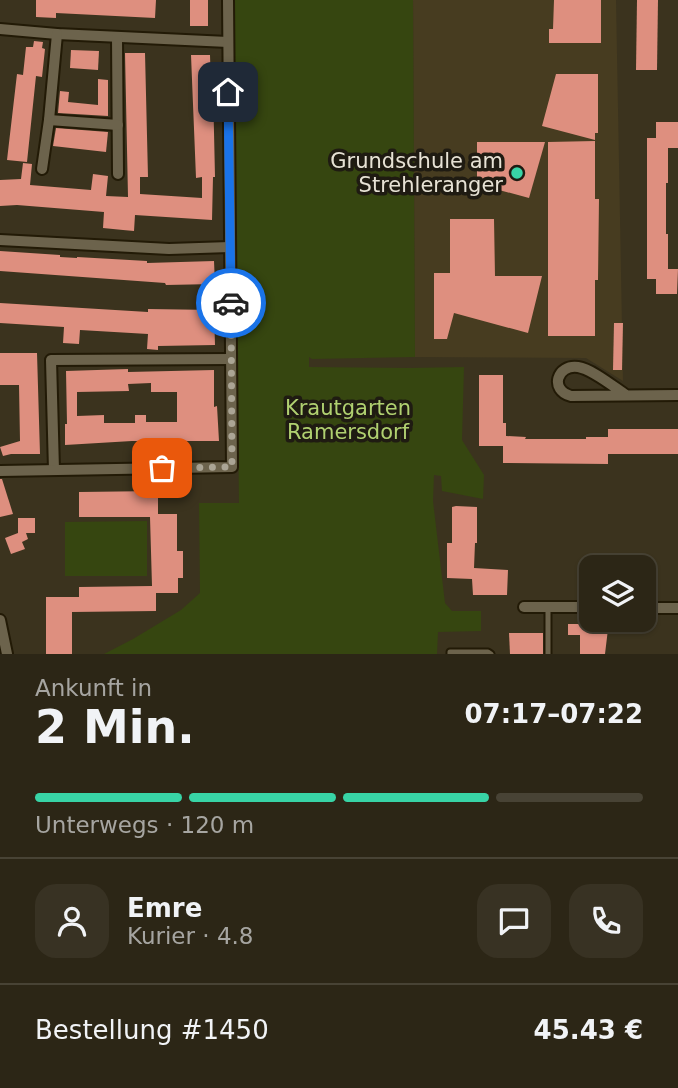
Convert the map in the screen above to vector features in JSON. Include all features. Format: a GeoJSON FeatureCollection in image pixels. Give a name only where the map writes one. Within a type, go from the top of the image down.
{"type":"FeatureCollection","features":[{"type":"Feature","properties":{"kind":"street"},"geometry":{"type":"LineString","coordinates":[[0,471],[232,467],[228,0]]}},
{"type":"Feature","properties":{"kind":"street"},"geometry":{"type":"LineString","coordinates":[[0,29],[228,42]]}},
{"type":"Feature","properties":{"kind":"street"},"geometry":{"type":"LineString","coordinates":[[42,169],[57,34]]}},
{"type":"Feature","properties":{"kind":"street"},"geometry":{"type":"LineString","coordinates":[[117,37],[118,174]]}},
{"type":"Feature","properties":{"kind":"street"},"geometry":{"type":"LineString","coordinates":[[49,120],[118,125]]}},
{"type":"Feature","properties":{"kind":"street"},"geometry":{"type":"LineString","coordinates":[[0,240],[169,249],[230,247]]}},
{"type":"Feature","properties":{"kind":"street"},"geometry":{"type":"LineString","coordinates":[[54,470],[51,360],[231,359]]}},
{"type":"Feature","properties":{"kind":"street"},"geometry":{"type":"LineString","coordinates":[[626,395],[582,368],[570,367],[559,376],[559,389],[566,394],[618,397],[678,395]]}},
{"type":"Feature","properties":{"kind":"street"},"geometry":{"type":"LineString","coordinates":[[524,607],[579,607]]}},
{"type":"Feature","properties":{"kind":"street"},"geometry":{"type":"LineString","coordinates":[[656,608],[678,608]]}},
{"type":"Feature","properties":{"kind":"street"},"geometry":{"type":"LineString","coordinates":[[0,624],[7,654]]}},
{"type":"Feature","properties":{"kind":"lane"},"geometry":{"type":"LineString","coordinates":[[548,607],[548,654]]}},
{"type":"Feature","properties":{"kind":"lane"},"geometry":{"type":"LineString","coordinates":[[450,654],[491,654]]}},
{"type":"Feature","properties":{"kind":"shaded area","name":"Grundschule am Strehleranger"},"geometry":{"type":"Polygon","coordinates":[[[413,0],[616,0],[623,381],[586,358],[415,357],[413,0]]]}},
{"type":"Feature","properties":{"kind":"green space","name":"Krautgarten Ramersdorf"},"geometry":{"type":"Polygon","coordinates":[[[233,0],[413,0],[415,357],[309,357],[309,367],[464,367],[462,440],[484,475],[483,499],[442,491],[441,476],[434,475],[433,501],[445,603],[452,611],[481,611],[481,631],[438,632],[437,654],[104,654],[181,610],[200,593],[199,503],[239,503],[233,0]]]}},
{"type":"Feature","properties":{"kind":"green space"},"geometry":{"type":"Polygon","coordinates":[[[147,521],[147,576],[65,576],[65,522],[147,521]]]}},
{"type":"Feature","properties":{"kind":"building"},"geometry":{"type":"Polygon","coordinates":[[[36,0],[156,0],[155,18],[56,13],[56,18],[36,17],[36,0]]]}},
{"type":"Feature","properties":{"kind":"building"},"geometry":{"type":"Polygon","coordinates":[[[190,0],[208,0],[208,26],[190,26],[190,0]]]}},
{"type":"Feature","properties":{"kind":"building"},"geometry":{"type":"Polygon","coordinates":[[[554,0],[601,0],[601,43],[549,43],[549,29],[553,29],[554,0]]]}},
{"type":"Feature","properties":{"kind":"building"},"geometry":{"type":"Polygon","coordinates":[[[637,0],[658,0],[657,70],[636,70],[637,0]]]}},
{"type":"Feature","properties":{"kind":"building"},"geometry":{"type":"Polygon","coordinates":[[[34,41],[43,42],[42,48],[45,49],[42,77],[36,76],[27,162],[7,160],[17,74],[23,75],[26,47],[33,47],[34,41]]]}},
{"type":"Feature","properties":{"kind":"building"},"geometry":{"type":"Polygon","coordinates":[[[71,50],[99,51],[98,70],[70,68],[71,50]]]}},
{"type":"Feature","properties":{"kind":"building"},"geometry":{"type":"Polygon","coordinates":[[[125,53],[145,53],[148,177],[140,177],[140,194],[202,198],[202,177],[196,178],[191,55],[210,55],[215,177],[212,220],[135,215],[134,231],[103,228],[104,212],[0,206],[0,180],[21,179],[23,163],[32,164],[30,185],[91,190],[93,174],[108,176],[106,196],[128,197],[125,53]]]}},
{"type":"Feature","properties":{"kind":"building"},"geometry":{"type":"Polygon","coordinates":[[[556,74],[598,74],[598,133],[595,133],[595,140],[542,126],[556,74]]]}},
{"type":"Feature","properties":{"kind":"building"},"geometry":{"type":"Polygon","coordinates":[[[98,79],[108,80],[108,116],[58,113],[60,91],[69,92],[68,102],[98,105],[98,79]]]}},
{"type":"Feature","properties":{"kind":"building"},"geometry":{"type":"Polygon","coordinates":[[[656,122],[678,122],[678,148],[668,148],[666,183],[668,269],[678,269],[677,294],[656,294],[656,279],[647,279],[647,138],[656,138],[656,122]]]}},
{"type":"Feature","properties":{"kind":"building"},"geometry":{"type":"Polygon","coordinates":[[[56,128],[108,132],[106,152],[53,146],[56,128]]]}},
{"type":"Feature","properties":{"kind":"building"},"geometry":{"type":"Polygon","coordinates":[[[595,141],[595,199],[599,199],[595,336],[548,336],[548,142],[595,141]]]}},
{"type":"Feature","properties":{"kind":"building"},"geometry":{"type":"Polygon","coordinates":[[[477,142],[545,142],[529,198],[477,184],[477,142]]]}},
{"type":"Feature","properties":{"kind":"building"},"geometry":{"type":"Polygon","coordinates":[[[450,219],[494,219],[495,276],[542,276],[528,333],[454,313],[447,339],[434,339],[434,273],[450,273],[450,219]]]}},
{"type":"Feature","properties":{"kind":"building"},"geometry":{"type":"Polygon","coordinates":[[[0,251],[147,263],[214,261],[215,284],[166,285],[0,271],[0,251]]]}},
{"type":"Feature","properties":{"kind":"building"},"geometry":{"type":"Polygon","coordinates":[[[0,303],[148,312],[148,309],[214,310],[215,345],[158,346],[158,350],[147,349],[148,334],[80,330],[79,344],[63,343],[64,327],[0,323],[0,303]]]}},
{"type":"Feature","properties":{"kind":"building"},"geometry":{"type":"Polygon","coordinates":[[[614,323],[623,323],[622,370],[613,370],[614,323]]]}},
{"type":"Feature","properties":{"kind":"building"},"geometry":{"type":"Polygon","coordinates":[[[0,353],[37,353],[40,454],[3,456],[0,447],[20,441],[19,385],[0,385],[0,353]]]}},
{"type":"Feature","properties":{"kind":"building"},"geometry":{"type":"Polygon","coordinates":[[[214,370],[214,407],[217,406],[219,441],[132,441],[65,445],[66,371],[214,370]],[[151,383],[128,384],[129,391],[77,392],[77,416],[104,415],[104,423],[135,423],[135,415],[146,415],[146,422],[177,422],[177,392],[151,392],[151,383]]]}},
{"type":"Feature","properties":{"kind":"building"},"geometry":{"type":"Polygon","coordinates":[[[479,375],[503,375],[503,423],[506,423],[506,436],[526,437],[525,439],[586,439],[608,437],[608,429],[678,429],[678,454],[608,454],[608,464],[503,463],[503,446],[479,446],[479,375]]]}},
{"type":"Feature","properties":{"kind":"building"},"geometry":{"type":"Polygon","coordinates":[[[0,479],[13,514],[0,517],[0,479]]]}},
{"type":"Feature","properties":{"kind":"building"},"geometry":{"type":"Polygon","coordinates":[[[158,491],[158,514],[177,514],[177,551],[183,551],[183,578],[178,578],[178,593],[156,593],[156,611],[72,612],[72,654],[46,654],[46,597],[79,597],[79,587],[152,586],[150,517],[79,517],[79,492],[158,491]]]}},
{"type":"Feature","properties":{"kind":"building"},"geometry":{"type":"Polygon","coordinates":[[[452,507],[477,507],[474,568],[508,570],[507,595],[473,595],[472,579],[447,578],[447,543],[452,543],[452,507]]]}},
{"type":"Feature","properties":{"kind":"building"},"geometry":{"type":"Polygon","coordinates":[[[18,518],[35,518],[35,533],[26,533],[28,539],[22,542],[25,549],[11,554],[5,538],[18,533],[18,518]]]}},
{"type":"Feature","properties":{"kind":"building"},"geometry":{"type":"Polygon","coordinates":[[[568,624],[579,624],[579,632],[608,632],[605,654],[580,654],[580,635],[568,635],[568,624]]]}},
{"type":"Feature","properties":{"kind":"building"},"geometry":{"type":"Polygon","coordinates":[[[509,633],[543,633],[543,654],[510,654],[509,633]]]}},
{"type":"Feature","properties":{"kind":"way so far"},"geometry":{"type":"LineString","coordinates":[[162,468],[232,467],[231,303]]}},
{"type":"Feature","properties":{"kind":"place","name":"Grundschule am Strehleranger"},"geometry":{"type":"Point","coordinates":[517,173]}},
{"type":"Feature","properties":{"kind":"route"},"geometry":{"type":"LineString","coordinates":[[228,92],[231,303]]}}]}
